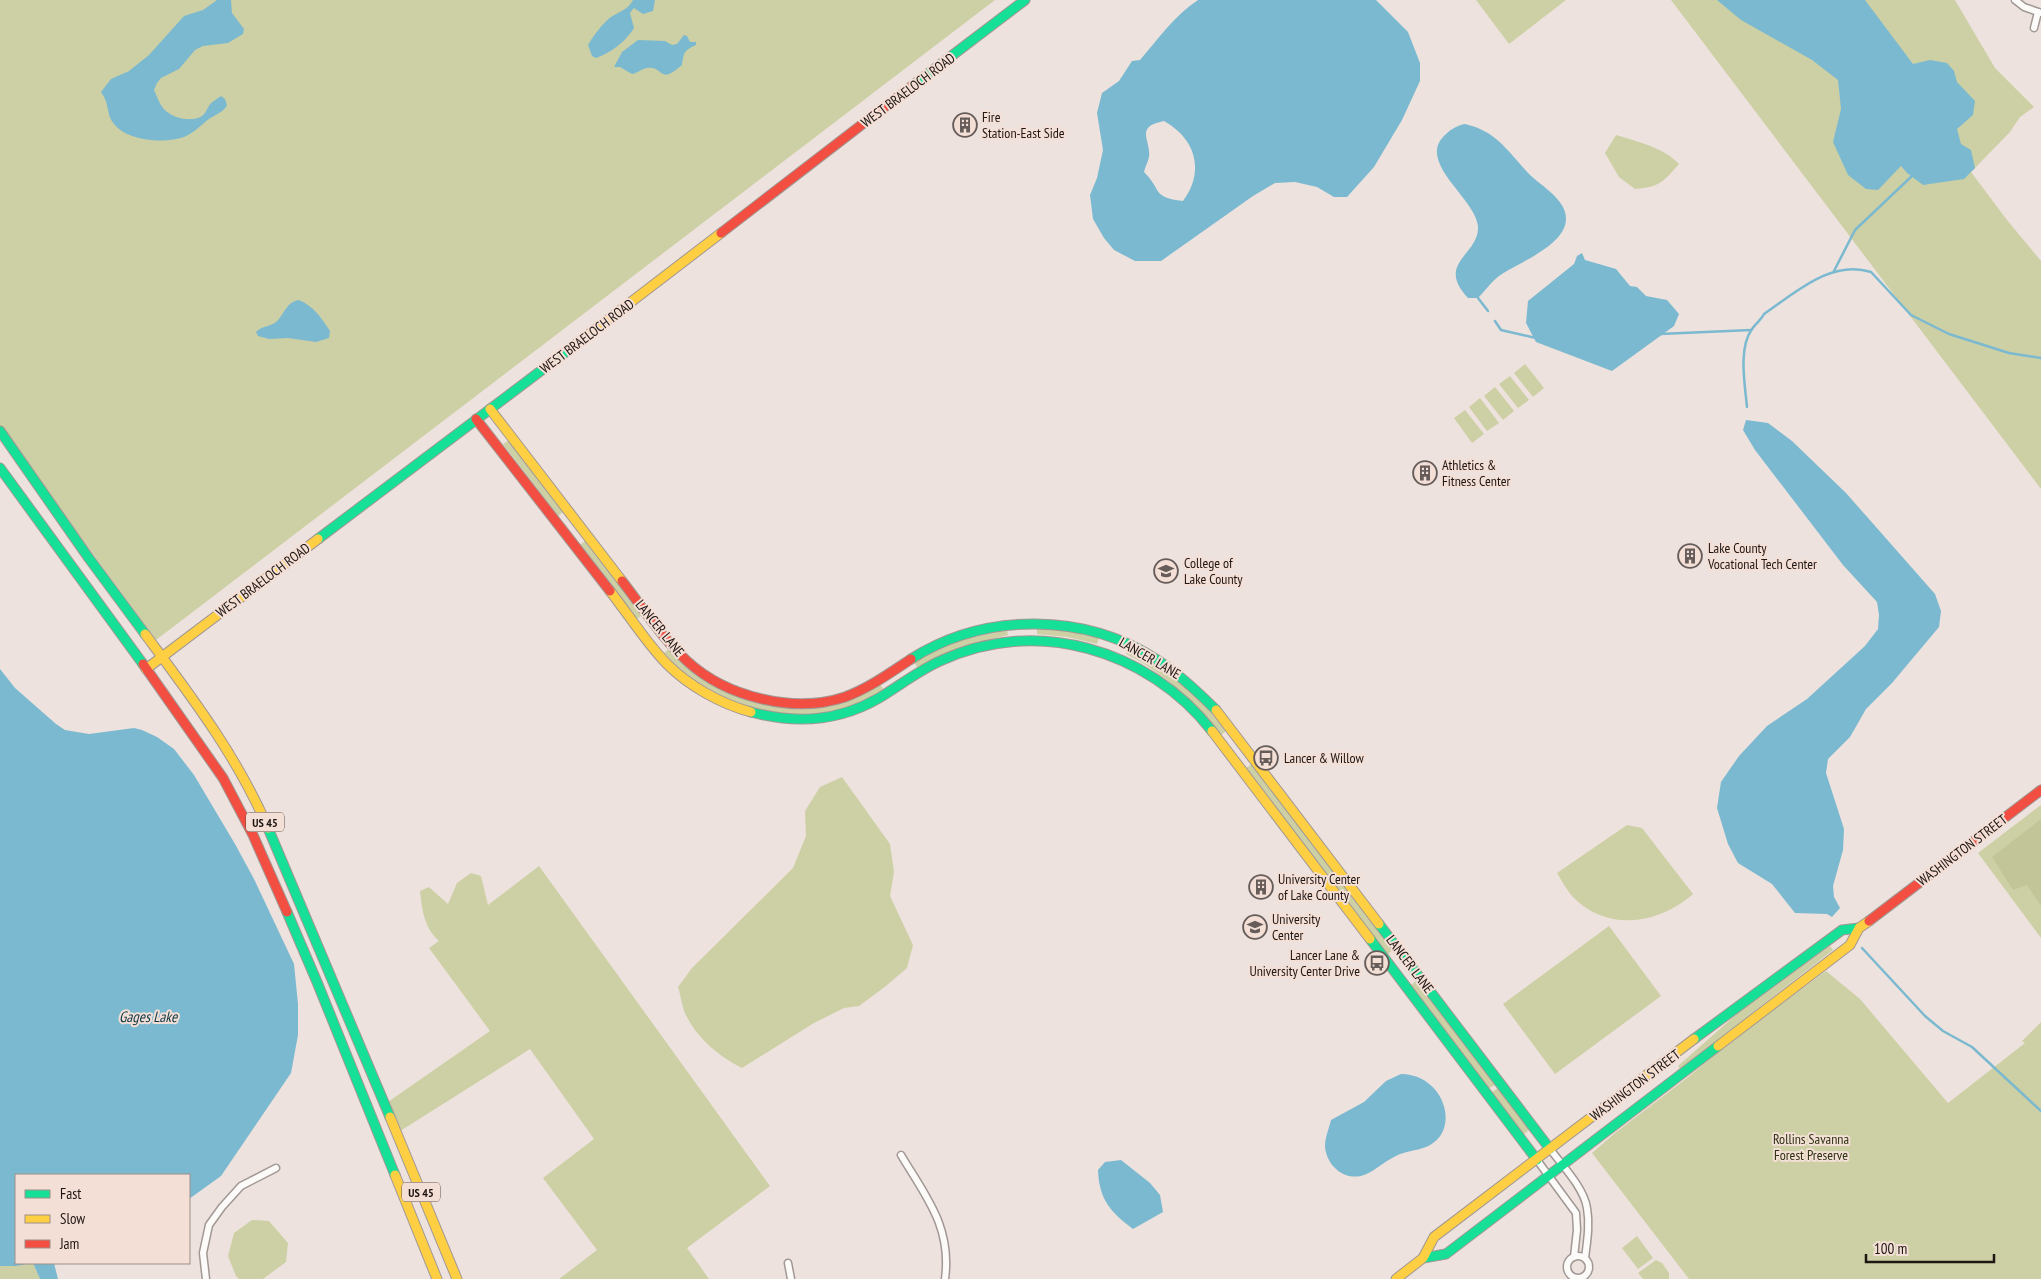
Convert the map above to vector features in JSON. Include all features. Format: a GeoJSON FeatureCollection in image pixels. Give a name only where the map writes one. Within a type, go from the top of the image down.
{"type":"FeatureCollection","features":[{"type":"Feature","properties":{"kind":"street","name":"WEST BRAELOCH ROAD"},"geometry":{"type":"LineString","coordinates":[[146,669],[1025,0]]}},
{"type":"Feature","properties":{"kind":"street"},"geometry":{"type":"LineString","coordinates":[[2015,0],[2024,7],[2039,13],[2034,28]]}},
{"type":"Feature","properties":{"kind":"street","name":"LANCER LANE"},"geometry":{"type":"LineString","coordinates":[[476,419],[667,664],[693,686],[735,707],[776,717],[810,719],[838,716],[864,707],[919,672],[949,657],[980,646],[1022,639],[1064,641],[1095,648],[1112,654],[1152,675],[1189,704],[1210,728],[1576,1213],[1577,1230],[1574,1257],[1569,1262],[1567,1269],[1574,1278],[1585,1278],[1590,1269],[1589,1263],[1585,1258],[1588,1231],[1587,1206],[1577,1184],[1218,711],[1197,689],[1166,664],[1136,647],[1103,633],[1067,625],[1019,623],[979,629],[940,643],[912,657],[863,688],[844,697],[827,702],[780,701],[737,690],[702,672],[669,642],[490,409]]}},
{"type":"Feature","properties":{"kind":"street","name":"US 45"},"geometry":{"type":"LineString","coordinates":[[0,430],[83,549],[202,712],[234,760],[262,814],[386,1104],[457,1279]]}},
{"type":"Feature","properties":{"kind":"street","name":"US 45"},"geometry":{"type":"LineString","coordinates":[[0,468],[223,778],[253,835],[317,982],[437,1279]]}},
{"type":"Feature","properties":{"kind":"street","name":"WASHINGTON STREET"},"geometry":{"type":"LineString","coordinates":[[1396,1279],[1424,1258],[1446,1254],[1563,1166],[1850,945],[1859,928],[2041,790]]}},
{"type":"Feature","properties":{"kind":"street","name":"WASHINGTON STREET"},"geometry":{"type":"LineString","coordinates":[[1424,1258],[1434,1237],[1550,1149],[1842,930],[1859,928]]}},
{"type":"Feature","properties":{"kind":"street"},"geometry":{"type":"LineString","coordinates":[[901,1155],[938,1216],[947,1253],[946,1279]]}},
{"type":"Feature","properties":{"kind":"street"},"geometry":{"type":"LineString","coordinates":[[206,1279],[203,1253],[210,1225],[222,1207],[241,1186],[276,1168]]}},
{"type":"Feature","properties":{"kind":"street"},"geometry":{"type":"LineString","coordinates":[[1574,1257],[1580,1256],[1585,1258]]}},
{"type":"Feature","properties":{"kind":"street"},"geometry":{"type":"LineString","coordinates":[[788,1262],[791,1279]]}},
{"type":"Feature","properties":{"kind":"green space"},"geometry":{"type":"Polygon","coordinates":[[[0,0],[995,0],[156,640],[0,427],[0,0]]]}},
{"type":"Feature","properties":{"kind":"green space"},"geometry":{"type":"Polygon","coordinates":[[[1476,0],[1566,0],[1509,44],[1476,0]]]}},
{"type":"Feature","properties":{"kind":"green space"},"geometry":{"type":"Polygon","coordinates":[[[1671,0],[1955,0],[1995,68],[2034,107],[2020,117],[2010,132],[1971,172],[2041,261],[2041,489],[1671,0]]]}},
{"type":"Feature","properties":{"kind":"green space"},"geometry":{"type":"Polygon","coordinates":[[[1616,135],[1658,149],[1679,164],[1656,185],[1635,189],[1619,177],[1605,153],[1616,135]]]}},
{"type":"Feature","properties":{"kind":"green space"},"geometry":{"type":"Polygon","coordinates":[[[1525,364],[1544,388],[1533,397],[1514,373],[1525,364]]]}},
{"type":"Feature","properties":{"kind":"green space"},"geometry":{"type":"Polygon","coordinates":[[[1510,376],[1529,400],[1518,408],[1499,384],[1510,376]]]}},
{"type":"Feature","properties":{"kind":"green space"},"geometry":{"type":"Polygon","coordinates":[[[1495,387],[1514,411],[1503,420],[1484,396],[1495,387]]]}},
{"type":"Feature","properties":{"kind":"green space"},"geometry":{"type":"Polygon","coordinates":[[[1480,398],[1499,423],[1487,431],[1469,407],[1480,398]]]}},
{"type":"Feature","properties":{"kind":"green space"},"geometry":{"type":"Polygon","coordinates":[[[1465,410],[1484,434],[1472,443],[1454,418],[1465,410]]]}},
{"type":"Feature","properties":{"kind":"green space"},"geometry":{"type":"Polygon","coordinates":[[[508,441],[563,512],[558,516],[503,444],[508,441]]]}},
{"type":"Feature","properties":{"kind":"green space"},"geometry":{"type":"Polygon","coordinates":[[[585,541],[642,615],[637,619],[580,545],[585,541]]]}},
{"type":"Feature","properties":{"kind":"green space"},"geometry":{"type":"Polygon","coordinates":[[[1037,628],[1064,630],[1099,638],[1097,644],[1068,637],[1037,634],[1037,628]]]}},
{"type":"Feature","properties":{"kind":"green space"},"geometry":{"type":"Polygon","coordinates":[[[1007,630],[1008,635],[960,647],[917,667],[914,662],[960,640],[1007,630]]]}},
{"type":"Feature","properties":{"kind":"green space"},"geometry":{"type":"Polygon","coordinates":[[[669,649],[702,678],[743,698],[765,705],[810,709],[845,702],[880,684],[883,689],[857,703],[829,711],[801,714],[772,711],[743,704],[716,693],[691,677],[669,658],[664,653],[669,649]]]}},
{"type":"Feature","properties":{"kind":"green space"},"geometry":{"type":"Polygon","coordinates":[[[1128,649],[1156,665],[1182,684],[1205,706],[1226,731],[1221,735],[1190,699],[1166,679],[1126,654],[1128,649]]]}},
{"type":"Feature","properties":{"kind":"green space"},"geometry":{"type":"Polygon","coordinates":[[[1252,764],[1393,950],[1388,954],[1246,768],[1252,764]]]}},
{"type":"Feature","properties":{"kind":"green space"},"geometry":{"type":"Polygon","coordinates":[[[842,777],[890,844],[894,872],[890,896],[913,945],[907,968],[859,1006],[844,1008],[814,1023],[742,1068],[718,1053],[697,1033],[685,1014],[678,987],[692,968],[793,868],[806,836],[805,811],[820,787],[842,777]]]}},
{"type":"Feature","properties":{"kind":"green space"},"geometry":{"type":"Polygon","coordinates":[[[2041,805],[2041,938],[1978,853],[2041,805]]]}},
{"type":"Feature","properties":{"kind":"green space"},"geometry":{"type":"Polygon","coordinates":[[[2041,819],[2041,906],[2027,885],[2013,890],[1992,857],[2041,819]]]}},
{"type":"Feature","properties":{"kind":"green space"},"geometry":{"type":"Polygon","coordinates":[[[1627,825],[1642,828],[1693,894],[1665,912],[1649,918],[1617,920],[1601,916],[1586,908],[1572,896],[1557,873],[1627,825]]]}},
{"type":"Feature","properties":{"kind":"green space"},"geometry":{"type":"Polygon","coordinates":[[[539,866],[770,1186],[687,1248],[709,1279],[559,1279],[597,1250],[543,1178],[594,1139],[530,1049],[397,1133],[385,1104],[490,1031],[429,948],[439,941],[427,924],[420,891],[429,887],[448,904],[457,883],[471,873],[481,876],[488,905],[539,866]]]}},
{"type":"Feature","properties":{"kind":"green space"},"geometry":{"type":"Polygon","coordinates":[[[1609,926],[1661,996],[1555,1074],[1503,1004],[1609,926]]]}},
{"type":"Feature","properties":{"kind":"green space"},"geometry":{"type":"Polygon","coordinates":[[[1830,946],[1833,950],[1680,1069],[1678,1066],[1738,1013],[1830,946]]]}},
{"type":"Feature","properties":{"kind":"green space","name":"Rollins Savanna Forest Preserve"},"geometry":{"type":"Polygon","coordinates":[[[1826,971],[1860,999],[1948,1103],[2025,1043],[2022,1041],[2041,1022],[2041,1279],[1689,1279],[1592,1153],[1730,1042],[1826,971]]]}},
{"type":"Feature","properties":{"kind":"green space"},"geometry":{"type":"Polygon","coordinates":[[[1416,981],[1495,1085],[1489,1088],[1411,985],[1416,981]]]}},
{"type":"Feature","properties":{"kind":"green space"},"geometry":{"type":"Polygon","coordinates":[[[1498,1088],[1529,1130],[1524,1134],[1492,1092],[1498,1088]]]}},
{"type":"Feature","properties":{"kind":"green space"},"geometry":{"type":"Polygon","coordinates":[[[252,1220],[269,1221],[288,1243],[286,1262],[263,1279],[239,1279],[228,1256],[234,1233],[252,1220]]]}},
{"type":"Feature","properties":{"kind":"green space"},"geometry":{"type":"Polygon","coordinates":[[[1637,1236],[1653,1258],[1638,1269],[1622,1248],[1637,1236]]]}},
{"type":"Feature","properties":{"kind":"green space"},"geometry":{"type":"Polygon","coordinates":[[[1656,1260],[1662,1263],[1669,1273],[1669,1279],[1643,1279],[1638,1273],[1656,1260]]]}},
{"type":"Feature","properties":{"kind":"green space"},"geometry":{"type":"Polygon","coordinates":[[[33,1264],[40,1279],[0,1279],[0,1266],[33,1264]]]}},
{"type":"Feature","properties":{"kind":"water"},"geometry":{"type":"Polygon","coordinates":[[[217,0],[231,0],[232,13],[244,29],[243,34],[228,43],[203,46],[195,50],[179,69],[161,78],[154,90],[163,108],[176,117],[192,119],[202,116],[211,103],[221,96],[225,99],[226,107],[191,133],[176,139],[147,140],[120,130],[110,117],[106,101],[101,92],[111,79],[129,71],[149,55],[184,16],[203,10],[217,0]]]}},
{"type":"Feature","properties":{"kind":"water"},"geometry":{"type":"Polygon","coordinates":[[[633,0],[655,0],[653,11],[643,14],[634,8],[630,13],[634,28],[627,37],[607,53],[596,58],[592,56],[588,45],[595,34],[611,17],[626,8],[633,0]]]}},
{"type":"Feature","properties":{"kind":"water"},"geometry":{"type":"Polygon","coordinates":[[[1198,0],[1376,0],[1408,32],[1420,63],[1420,81],[1402,120],[1374,167],[1347,197],[1334,197],[1317,187],[1295,182],[1275,183],[1253,196],[1161,261],[1135,261],[1114,250],[1104,238],[1093,219],[1090,195],[1097,178],[1103,150],[1097,113],[1102,93],[1119,81],[1132,61],[1140,60],[1167,28],[1198,0]],[[1164,121],[1149,127],[1146,134],[1149,157],[1144,172],[1162,195],[1183,201],[1190,190],[1194,178],[1194,157],[1190,146],[1175,128],[1164,121]]]}},
{"type":"Feature","properties":{"kind":"water"},"geometry":{"type":"Polygon","coordinates":[[[1717,0],[1865,0],[1913,64],[1930,60],[1947,63],[1954,71],[1957,82],[1975,101],[1973,115],[1957,129],[1961,144],[1971,150],[1975,168],[1964,179],[1923,185],[1901,166],[1878,190],[1866,189],[1848,175],[1833,142],[1841,109],[1838,80],[1812,60],[1741,20],[1717,0]]]}},
{"type":"Feature","properties":{"kind":"water"},"geometry":{"type":"Polygon","coordinates":[[[684,35],[687,36],[690,42],[696,42],[696,45],[685,53],[682,65],[669,74],[665,75],[653,68],[647,68],[632,74],[620,67],[614,67],[622,52],[638,40],[665,41],[672,45],[677,44],[684,35]]]}},
{"type":"Feature","properties":{"kind":"water"},"geometry":{"type":"Polygon","coordinates":[[[1465,124],[1486,132],[1502,144],[1530,175],[1556,198],[1563,207],[1566,219],[1563,230],[1556,240],[1533,257],[1499,276],[1478,298],[1468,298],[1459,286],[1456,276],[1461,260],[1477,237],[1478,227],[1475,216],[1443,170],[1438,159],[1437,148],[1443,137],[1458,126],[1465,124]]]}},
{"type":"Feature","properties":{"kind":"water"},"geometry":{"type":"Polygon","coordinates":[[[1582,253],[1585,260],[1616,269],[1630,286],[1637,287],[1646,296],[1667,300],[1679,314],[1674,326],[1612,371],[1536,342],[1526,323],[1528,301],[1574,264],[1577,256],[1582,253]]]}},
{"type":"Feature","properties":{"kind":"water"},"geometry":{"type":"Polygon","coordinates":[[[299,300],[308,305],[320,317],[330,331],[329,338],[316,342],[288,338],[269,339],[258,336],[256,332],[258,330],[276,322],[289,305],[299,300]]]}},
{"type":"Feature","properties":{"kind":"water"},"geometry":{"type":"Polygon","coordinates":[[[1746,420],[1768,423],[1792,441],[1846,493],[1935,594],[1941,611],[1939,627],[1892,683],[1866,709],[1850,737],[1828,759],[1826,773],[1844,829],[1843,850],[1833,886],[1834,897],[1840,908],[1832,917],[1827,914],[1795,913],[1772,884],[1738,863],[1728,844],[1717,808],[1721,782],[1739,756],[1767,726],[1807,699],[1865,646],[1878,629],[1879,615],[1877,602],[1843,565],[1755,450],[1743,430],[1746,420]]]}},
{"type":"Feature","properties":{"kind":"water","name":"Gages Lake"},"geometry":{"type":"Polygon","coordinates":[[[0,669],[15,688],[65,730],[89,734],[134,728],[157,737],[174,749],[194,775],[235,844],[254,879],[294,964],[298,1004],[298,1035],[291,1073],[221,1176],[190,1198],[190,1174],[15,1174],[15,1264],[27,1264],[0,1266],[0,669]]]}},
{"type":"Feature","properties":{"kind":"water"},"geometry":{"type":"Polygon","coordinates":[[[1401,1074],[1421,1078],[1437,1092],[1446,1115],[1440,1137],[1426,1147],[1406,1152],[1390,1159],[1365,1175],[1354,1177],[1342,1173],[1328,1159],[1326,1153],[1326,1139],[1331,1120],[1364,1102],[1386,1081],[1401,1074]]]}},
{"type":"Feature","properties":{"kind":"water"},"geometry":{"type":"Polygon","coordinates":[[[1121,1160],[1150,1183],[1160,1195],[1163,1212],[1133,1229],[1118,1217],[1107,1204],[1103,1197],[1099,1180],[1098,1170],[1105,1162],[1121,1160]]]}},
{"type":"Feature","properties":{"kind":"water"},"geometry":{"type":"Polygon","coordinates":[[[33,1264],[54,1264],[58,1279],[40,1279],[33,1264]]]}},
{"type":"Feature","properties":{"kind":"waterway"},"geometry":{"type":"LineString","coordinates":[[1834,271],[1855,230],[1913,175]]}},
{"type":"Feature","properties":{"kind":"waterway"},"geometry":{"type":"LineString","coordinates":[[1747,407],[1744,356],[1745,346],[1752,329],[1764,314],[1801,288],[1814,280],[1842,270],[1856,269],[1871,272],[1911,315],[1949,334],[2009,353],[2041,358]]}},
{"type":"Feature","properties":{"kind":"waterway"},"geometry":{"type":"LineString","coordinates":[[1478,298],[1488,311]]}},
{"type":"Feature","properties":{"kind":"waterway"},"geometry":{"type":"LineString","coordinates":[[1495,321],[1501,330],[1536,338]]}},
{"type":"Feature","properties":{"kind":"waterway"},"geometry":{"type":"LineString","coordinates":[[1660,334],[1751,330]]}},
{"type":"Feature","properties":{"kind":"waterway"},"geometry":{"type":"LineString","coordinates":[[1862,948],[1925,1016],[1943,1031],[1972,1047],[2041,1111]]}},
{"type":"Feature","properties":{"kind":"traffic: fast"},"geometry":{"type":"LineString","coordinates":[[912,86],[1025,0]]}},
{"type":"Feature","properties":{"kind":"traffic: fast"},"geometry":{"type":"LineString","coordinates":[[318,539],[571,348]]}},
{"type":"Feature","properties":{"kind":"traffic: fast"},"geometry":{"type":"LineString","coordinates":[[0,431],[88,557],[145,634]]}},
{"type":"Feature","properties":{"kind":"traffic: fast"},"geometry":{"type":"LineString","coordinates":[[0,468],[143,664]]}},
{"type":"Feature","properties":{"kind":"traffic: fast"},"geometry":{"type":"LineString","coordinates":[[911,659],[940,644],[971,633],[1002,626],[1035,624],[1068,626],[1099,633],[1130,645],[1159,661],[1189,684],[1216,710]]}},
{"type":"Feature","properties":{"kind":"traffic: fast"},"geometry":{"type":"LineString","coordinates":[[751,712],[768,716],[800,719],[832,716],[864,706],[932,665],[976,648],[1014,641],[1051,642],[1088,648],[1123,661],[1156,679],[1186,703],[1212,731]]}},
{"type":"Feature","properties":{"kind":"traffic: fast"},"geometry":{"type":"LineString","coordinates":[[268,828],[390,1117]]}},
{"type":"Feature","properties":{"kind":"traffic: fast"},"geometry":{"type":"LineString","coordinates":[[287,912],[395,1175]]}},
{"type":"Feature","properties":{"kind":"traffic: fast"},"geometry":{"type":"LineString","coordinates":[[1379,924],[1550,1149]]}},
{"type":"Feature","properties":{"kind":"traffic: fast"},"geometry":{"type":"LineString","coordinates":[[1694,1039],[1842,930],[1859,928]]}},
{"type":"Feature","properties":{"kind":"traffic: fast"},"geometry":{"type":"LineString","coordinates":[[1370,939],[1537,1160]]}},
{"type":"Feature","properties":{"kind":"traffic: fast"},"geometry":{"type":"LineString","coordinates":[[1423,1258],[1446,1254],[1718,1046]]}},
{"type":"Feature","properties":{"kind":"traffic: slow"},"geometry":{"type":"LineString","coordinates":[[571,348],[721,233]]}},
{"type":"Feature","properties":{"kind":"traffic: slow"},"geometry":{"type":"LineString","coordinates":[[490,409],[622,581]]}},
{"type":"Feature","properties":{"kind":"traffic: slow"},"geometry":{"type":"LineString","coordinates":[[146,669],[318,539]]}},
{"type":"Feature","properties":{"kind":"traffic: slow"},"geometry":{"type":"LineString","coordinates":[[610,591],[653,648],[685,680],[717,699],[751,712]]}},
{"type":"Feature","properties":{"kind":"traffic: slow"},"geometry":{"type":"LineString","coordinates":[[145,634],[228,751],[268,828]]}},
{"type":"Feature","properties":{"kind":"traffic: slow"},"geometry":{"type":"LineString","coordinates":[[1216,710],[1379,924]]}},
{"type":"Feature","properties":{"kind":"traffic: slow"},"geometry":{"type":"LineString","coordinates":[[1212,731],[1370,939]]}},
{"type":"Feature","properties":{"kind":"traffic: slow"},"geometry":{"type":"LineString","coordinates":[[1718,1046],[1850,945],[1859,928],[1869,921]]}},
{"type":"Feature","properties":{"kind":"traffic: slow"},"geometry":{"type":"LineString","coordinates":[[1396,1279],[1423,1258],[1434,1237],[1694,1039]]}},
{"type":"Feature","properties":{"kind":"traffic: slow"},"geometry":{"type":"LineString","coordinates":[[390,1117],[457,1279]]}},
{"type":"Feature","properties":{"kind":"traffic: slow"},"geometry":{"type":"LineString","coordinates":[[395,1175],[437,1279]]}},
{"type":"Feature","properties":{"kind":"traffic: jam"},"geometry":{"type":"LineString","coordinates":[[721,233],[912,86]]}},
{"type":"Feature","properties":{"kind":"traffic: jam"},"geometry":{"type":"LineString","coordinates":[[476,419],[610,591]]}},
{"type":"Feature","properties":{"kind":"traffic: jam"},"geometry":{"type":"LineString","coordinates":[[622,581],[661,633],[687,661],[703,674],[721,684],[741,693],[762,699],[804,704],[825,702],[845,697],[871,685],[911,659]]}},
{"type":"Feature","properties":{"kind":"traffic: jam"},"geometry":{"type":"LineString","coordinates":[[143,664],[223,778],[253,835],[287,912]]}},
{"type":"Feature","properties":{"kind":"traffic: jam"},"geometry":{"type":"LineString","coordinates":[[1869,921],[2041,790]]}},
{"type":"Feature","properties":{"kind":"place","name":"Fire Station-East Side"},"geometry":{"type":"Point","coordinates":[965,125]}},
{"type":"Feature","properties":{"kind":"place","name":"Athletics & Fitness Center"},"geometry":{"type":"Point","coordinates":[1425,473]}},
{"type":"Feature","properties":{"kind":"place","name":"Lake County Vocational Tech Center"},"geometry":{"type":"Point","coordinates":[1690,556]}},
{"type":"Feature","properties":{"kind":"place","name":"College of Lake County"},"geometry":{"type":"Point","coordinates":[1166,571]}},
{"type":"Feature","properties":{"kind":"place","name":"Lancer & Willow"},"geometry":{"type":"Point","coordinates":[1266,758]}},
{"type":"Feature","properties":{"kind":"place","name":"University Center of Lake County"},"geometry":{"type":"Point","coordinates":[1261,887]}},
{"type":"Feature","properties":{"kind":"place","name":"University Center"},"geometry":{"type":"Point","coordinates":[1255,927]}},
{"type":"Feature","properties":{"kind":"place","name":"Lancer Lane & University Center Drive"},"geometry":{"type":"Point","coordinates":[1377,963]}}]}
